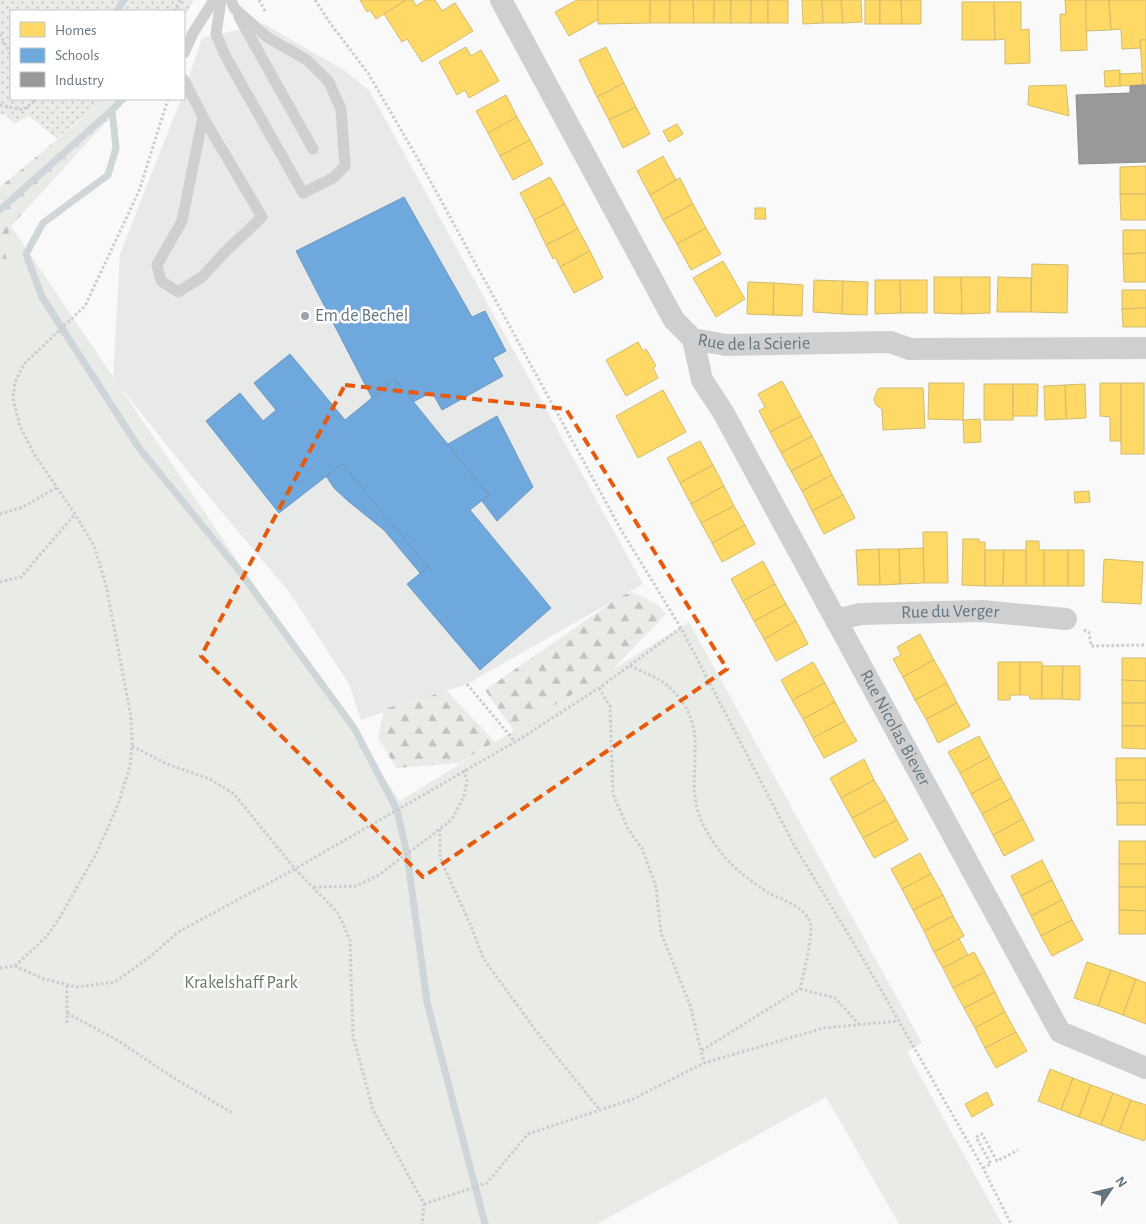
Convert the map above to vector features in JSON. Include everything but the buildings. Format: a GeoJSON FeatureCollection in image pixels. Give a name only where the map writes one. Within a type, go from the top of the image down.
{"type":"FeatureCollection","features":[{"type":"Feature","properties":{"kind":"street","name":"Rue de la Scierie"},"geometry":{"type":"LineString","coordinates":[[501,0],[674,320],[693,339],[726,345],[890,342],[910,349],[1146,348]]}},
{"type":"Feature","properties":{"kind":"street","name":"Rue Nicolas Biever"},"geometry":{"type":"LineString","coordinates":[[693,339],[702,380],[723,412],[1060,1032],[1146,1068]]}},
{"type":"Feature","properties":{"kind":"street","name":"Rue du Verger"},"geometry":{"type":"LineString","coordinates":[[836,620],[860,614],[982,611],[1066,618]]}},
{"type":"Feature","properties":{"kind":"lane"},"geometry":{"type":"LineString","coordinates":[[185,51],[193,33],[214,0]]}},
{"type":"Feature","properties":{"kind":"lane"},"geometry":{"type":"LineString","coordinates":[[221,0],[216,34],[226,57],[303,193],[333,178],[345,166],[341,109],[329,82],[307,60],[267,37],[233,4]]}},
{"type":"Feature","properties":{"kind":"lane"},"geometry":{"type":"LineString","coordinates":[[233,4],[313,149]]}},
{"type":"Feature","properties":{"kind":"lane"},"geometry":{"type":"LineString","coordinates":[[185,82],[203,117],[262,217],[202,277],[178,292],[160,282],[157,265],[182,221],[203,117]]}},
{"type":"Feature","properties":{"kind":"path"},"geometry":{"type":"LineString","coordinates":[[315,0],[368,73],[426,173],[620,528],[681,628],[794,845],[983,1168],[1011,1224]]}},
{"type":"Feature","properties":{"kind":"path"},"geometry":{"type":"LineString","coordinates":[[0,34],[10,54]]}},
{"type":"Feature","properties":{"kind":"path"},"geometry":{"type":"LineString","coordinates":[[0,105],[23,110],[35,100]]}},
{"type":"Feature","properties":{"kind":"path"},"geometry":{"type":"LineString","coordinates":[[15,966],[46,937],[60,917],[97,852],[119,802],[130,766],[132,746],[131,717],[106,585],[94,546],[75,514],[34,454],[20,426],[13,400],[14,382],[24,364],[83,308],[108,260],[139,191],[168,100]]}},
{"type":"Feature","properties":{"kind":"path"},"geometry":{"type":"LineString","coordinates":[[0,514],[23,507],[56,487]]}},
{"type":"Feature","properties":{"kind":"path"},"geometry":{"type":"LineString","coordinates":[[0,582],[21,577],[75,514]]}},
{"type":"Feature","properties":{"kind":"path"},"geometry":{"type":"LineString","coordinates":[[1066,618],[1089,632],[1091,646],[1146,645]]}},
{"type":"Feature","properties":{"kind":"path"},"geometry":{"type":"LineString","coordinates":[[0,968],[15,966],[44,979],[77,988],[115,982],[151,956],[178,932],[295,869],[515,742],[599,688],[681,628]]}},
{"type":"Feature","properties":{"kind":"path"},"geometry":{"type":"LineString","coordinates":[[630,666],[669,687],[684,704],[694,724],[696,745],[693,780],[695,804],[705,830],[723,855],[744,875],[766,891],[802,911],[810,922],[811,936],[800,989],[701,1051]]}},
{"type":"Feature","properties":{"kind":"path"},"geometry":{"type":"LineString","coordinates":[[467,684],[515,742]]}},
{"type":"Feature","properties":{"kind":"path"},"geometry":{"type":"LineString","coordinates":[[599,688],[610,706],[613,794],[628,829],[642,848],[656,887],[661,934],[690,1005],[704,1062]]}},
{"type":"Feature","properties":{"kind":"path"},"geometry":{"type":"LineString","coordinates":[[132,746],[167,764],[210,779],[234,794],[295,869],[338,913],[350,940],[353,1036],[372,1110],[424,1204],[422,1224]]}},
{"type":"Feature","properties":{"kind":"path"},"geometry":{"type":"LineString","coordinates":[[314,887],[356,886],[377,876],[432,836],[452,819],[464,796],[467,781],[464,770]]}},
{"type":"Feature","properties":{"kind":"path"},"geometry":{"type":"LineString","coordinates":[[440,829],[440,858],[472,928],[483,958],[539,1036],[600,1110]]}},
{"type":"Feature","properties":{"kind":"path"},"geometry":{"type":"LineString","coordinates":[[66,1023],[67,985]]}},
{"type":"Feature","properties":{"kind":"path"},"geometry":{"type":"LineString","coordinates":[[800,989],[835,998],[859,1024]]}},
{"type":"Feature","properties":{"kind":"path"},"geometry":{"type":"LineString","coordinates":[[67,1013],[117,1040],[179,1081],[234,1114]]}},
{"type":"Feature","properties":{"kind":"path"},"geometry":{"type":"LineString","coordinates":[[424,1204],[487,1183],[528,1134],[633,1099],[704,1062],[824,1028],[898,1021]]}},
{"type":"Feature","properties":{"kind":"path"},"geometry":{"type":"LineString","coordinates":[[983,1168],[991,1164],[976,1137],[982,1134],[997,1161],[1018,1150]]}},
{"type":"Feature","properties":{"kind":"highlighted area"},"geometry":{"type":"Polygon","coordinates":[[[345,385],[566,409],[727,669],[423,877],[201,656],[345,385]]]}},
{"type":"Feature","properties":{"kind":"shaded area","name":"Em de Bechel"},"geometry":{"type":"Polygon","coordinates":[[[264,24],[342,69],[369,90],[643,584],[467,684],[361,720],[349,684],[289,592],[185,468],[113,378],[120,254],[181,100],[185,100],[185,89],[202,38],[264,24]]]}},
{"type":"Feature","properties":{"kind":"green space"},"geometry":{"type":"Polygon","coordinates":[[[0,0],[193,0],[185,16],[185,10],[10,10],[10,100],[105,100],[57,138],[28,116],[15,124],[5,115],[0,114],[0,0]]]}},
{"type":"Feature","properties":{"kind":"green space"},"geometry":{"type":"Polygon","coordinates":[[[105,100],[126,100],[11,226],[4,249],[12,275],[0,274],[0,187],[105,100]]]}},
{"type":"Feature","properties":{"kind":"green space","name":"Krakelshaff Park"},"geometry":{"type":"Polygon","coordinates":[[[11,226],[400,801],[689,622],[922,1043],[907,1052],[1002,1224],[899,1224],[826,1097],[597,1224],[0,1224],[0,274],[12,275],[4,249],[11,226]]]}},
{"type":"Feature","properties":{"kind":"green space"},"geometry":{"type":"Polygon","coordinates":[[[632,592],[657,604],[666,614],[611,671],[514,731],[485,690],[621,596],[632,592]]]}},
{"type":"Feature","properties":{"kind":"green space"},"geometry":{"type":"Polygon","coordinates":[[[447,691],[495,742],[459,763],[396,768],[378,737],[384,709],[447,691]]]}},
{"type":"Feature","properties":{"kind":"waterway"},"geometry":{"type":"LineString","coordinates":[[118,10],[124,0]]}},
{"type":"Feature","properties":{"kind":"waterway"},"geometry":{"type":"LineString","coordinates":[[122,100],[112,110],[116,148],[108,175],[43,223],[26,254],[42,297],[139,448],[241,573],[354,728],[397,810],[407,854],[427,1002],[485,1224]]}},
{"type":"Feature","properties":{"kind":"waterway"},"geometry":{"type":"LineString","coordinates":[[0,210],[112,110]]}},
{"type":"Feature","properties":{"kind":"place","name":"Em de Bechel"},"geometry":{"type":"Point","coordinates":[305,316]}}]}
